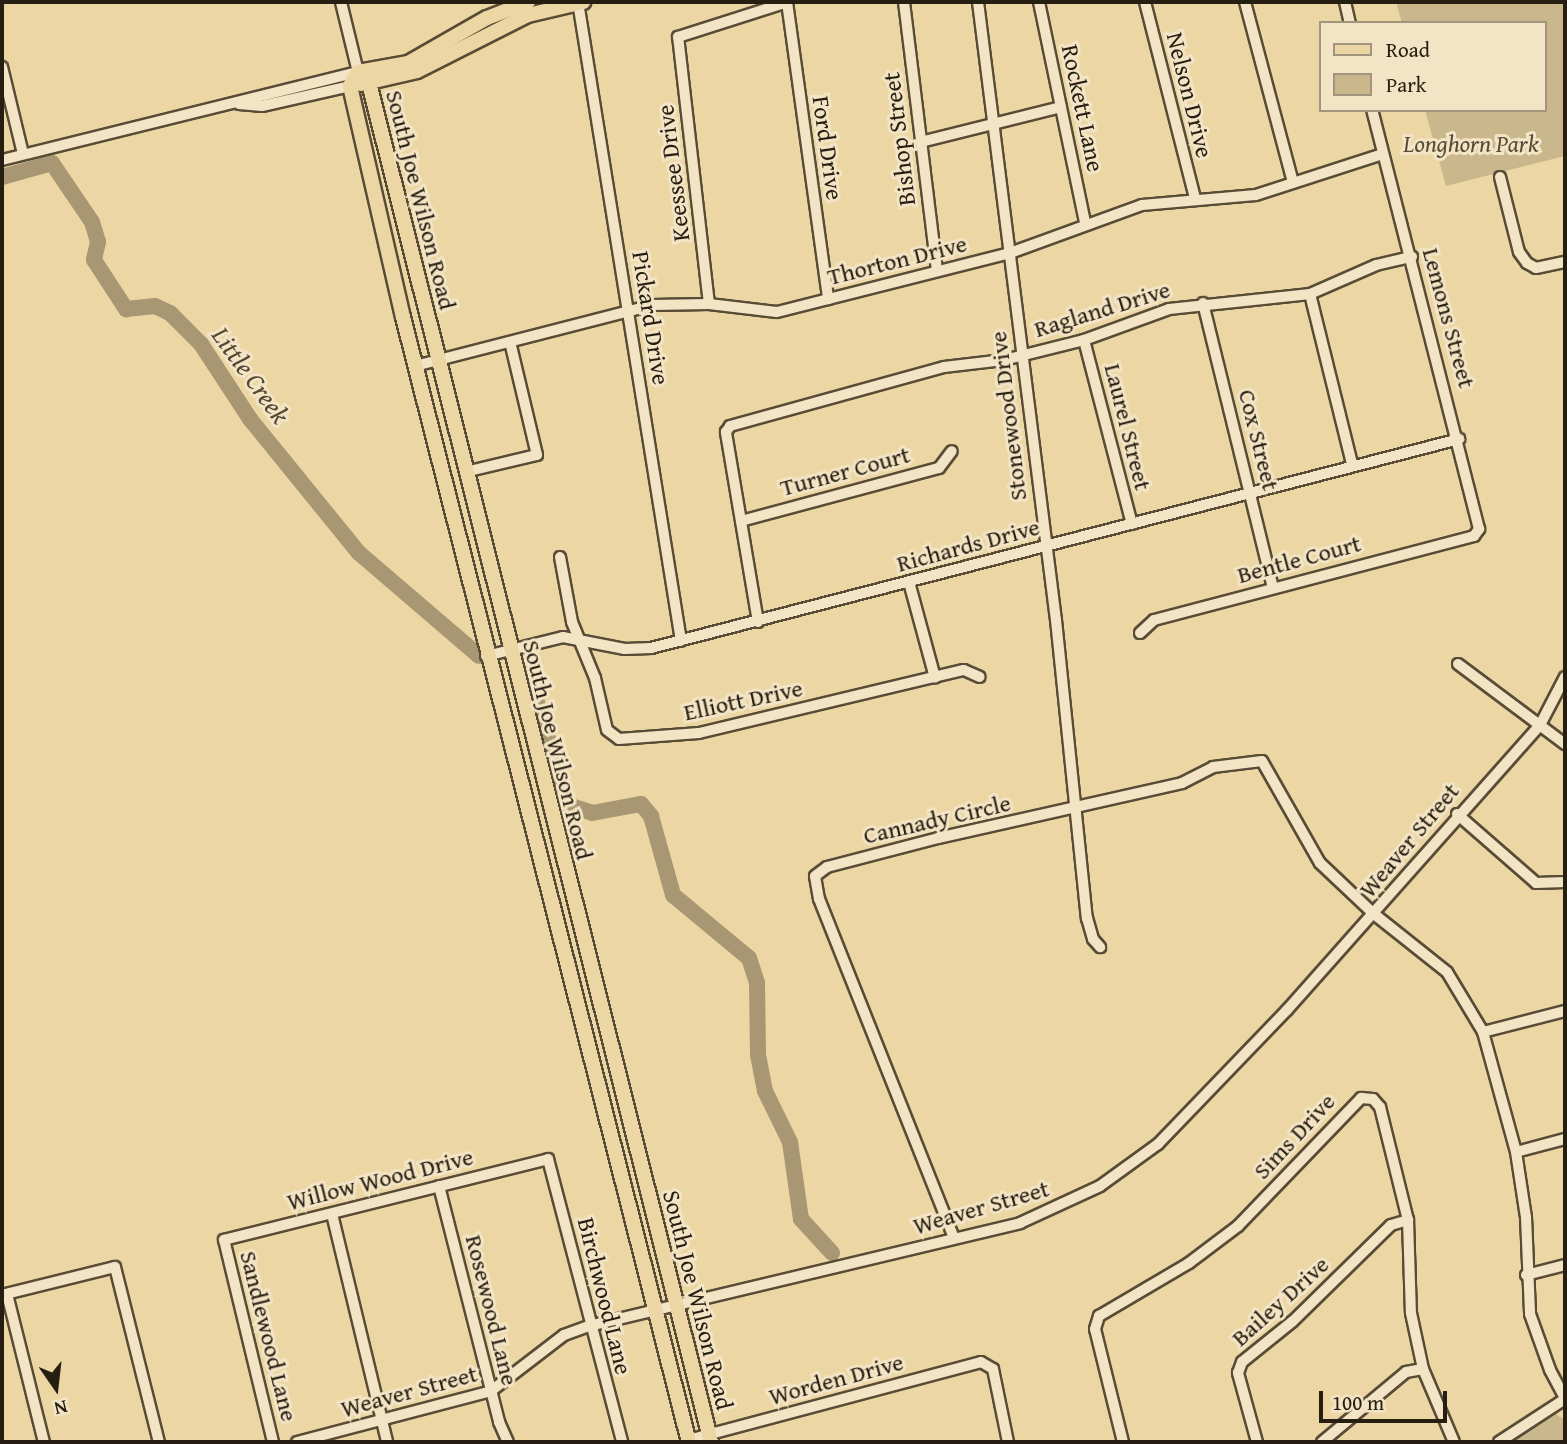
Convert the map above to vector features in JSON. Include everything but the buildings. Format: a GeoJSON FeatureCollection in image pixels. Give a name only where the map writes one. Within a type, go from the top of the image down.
{"type":"FeatureCollection","features":[{"type":"Feature","properties":{"kind":"main road"},"geometry":{"type":"LineString","coordinates":[[358,72],[408,63],[487,18],[528,2]]}},
{"type":"Feature","properties":{"kind":"main road"},"geometry":{"type":"LineString","coordinates":[[349,86],[369,83],[454,56],[491,31],[528,15],[580,2]]}},
{"type":"Feature","properties":{"kind":"main road","name":"South Joe Wilson Road"},"geometry":{"type":"LineString","coordinates":[[688,1441],[486,656],[415,366],[349,86],[358,72],[369,83],[464,472],[710,1438]]}},
{"type":"Feature","properties":{"kind":"street","name":"South Joe Wilson Road"},"geometry":{"type":"LineString","coordinates":[[341,2],[358,72]]}},
{"type":"Feature","properties":{"kind":"street","name":"Pickard Drive"},"geometry":{"type":"LineString","coordinates":[[580,2],[681,641]]}},
{"type":"Feature","properties":{"kind":"street","name":"Keessee Drive"},"geometry":{"type":"LineString","coordinates":[[709,304],[678,37],[788,2]]}},
{"type":"Feature","properties":{"kind":"street","name":"Ford Drive"},"geometry":{"type":"LineString","coordinates":[[788,2],[828,299]]}},
{"type":"Feature","properties":{"kind":"street","name":"Bishop Street"},"geometry":{"type":"LineString","coordinates":[[904,2],[937,271]]}},
{"type":"Feature","properties":{"kind":"street","name":"Stonewood Drive"},"geometry":{"type":"LineString","coordinates":[[978,2],[1045,546],[1087,918],[1093,939],[1100,947]]}},
{"type":"Feature","properties":{"kind":"street","name":"Rockett Lane"},"geometry":{"type":"LineString","coordinates":[[1039,2],[1085,223]]}},
{"type":"Feature","properties":{"kind":"street","name":"Nelson Drive"},"geometry":{"type":"LineString","coordinates":[[1145,2],[1195,198]]}},
{"type":"Feature","properties":{"kind":"street"},"geometry":{"type":"LineString","coordinates":[[1245,2],[1293,183]]}},
{"type":"Feature","properties":{"kind":"street"},"geometry":{"type":"LineString","coordinates":[[1345,2],[1350,21]]}},
{"type":"Feature","properties":{"kind":"street"},"geometry":{"type":"LineString","coordinates":[[2,67],[4,91],[23,154]]}},
{"type":"Feature","properties":{"kind":"street"},"geometry":{"type":"LineString","coordinates":[[2,160],[358,72]]}},
{"type":"Feature","properties":{"kind":"street"},"geometry":{"type":"LineString","coordinates":[[232,103],[262,106],[349,86]]}},
{"type":"Feature","properties":{"kind":"street"},"geometry":{"type":"LineString","coordinates":[[920,142],[1061,107]]}},
{"type":"Feature","properties":{"kind":"street","name":"Lemons Street"},"geometry":{"type":"LineString","coordinates":[[1372,112],[1478,517],[1474,536]]}},
{"type":"Feature","properties":{"kind":"street","name":"Thorton Drive"},"geometry":{"type":"LineString","coordinates":[[415,366],[652,305],[709,304],[777,312],[1010,253],[1085,223],[1142,205],[1195,198],[1256,195],[1383,154]]}},
{"type":"Feature","properties":{"kind":"street"},"geometry":{"type":"LineString","coordinates":[[1500,177],[1519,252],[1527,263],[1536,268],[1565,262]]}},
{"type":"Feature","properties":{"kind":"street","name":"Ragland Drive"},"geometry":{"type":"LineString","coordinates":[[741,521],[726,432],[730,426],[931,370],[1022,355],[1084,340],[1128,321],[1203,303],[1310,294],[1376,265],[1412,257]]}},
{"type":"Feature","properties":{"kind":"street"},"geometry":{"type":"LineString","coordinates":[[1310,294],[1352,464]]}},
{"type":"Feature","properties":{"kind":"street","name":"Cox Street"},"geometry":{"type":"LineString","coordinates":[[1203,303],[1273,587]]}},
{"type":"Feature","properties":{"kind":"street","name":"Laurel Street"},"geometry":{"type":"LineString","coordinates":[[1084,340],[1132,524]]}},
{"type":"Feature","properties":{"kind":"street"},"geometry":{"type":"LineString","coordinates":[[464,472],[537,455],[510,342]]}},
{"type":"Feature","properties":{"kind":"street","name":"Richards Drive"},"geometry":{"type":"LineString","coordinates":[[486,656],[544,640],[579,640],[625,649],[681,641],[1250,494],[1352,464],[1459,439]]}},
{"type":"Feature","properties":{"kind":"street","name":"Turner Court"},"geometry":{"type":"LineString","coordinates":[[741,521],[939,468],[951,451]]}},
{"type":"Feature","properties":{"kind":"street"},"geometry":{"type":"LineString","coordinates":[[741,521],[758,622]]}},
{"type":"Feature","properties":{"kind":"street","name":"Bentle Court"},"geometry":{"type":"LineString","coordinates":[[1140,633],[1154,620],[1474,536]]}},
{"type":"Feature","properties":{"kind":"street","name":"Elliott Drive"},"geometry":{"type":"LineString","coordinates":[[560,557],[579,640],[595,678],[607,730],[619,739],[699,733],[964,670],[980,677]]}},
{"type":"Feature","properties":{"kind":"street"},"geometry":{"type":"LineString","coordinates":[[909,582],[935,678]]}},
{"type":"Feature","properties":{"kind":"street"},"geometry":{"type":"LineString","coordinates":[[1458,664],[1565,744]]}},
{"type":"Feature","properties":{"kind":"street","name":"Weaver Street"},"geometry":{"type":"LineString","coordinates":[[297,1442],[491,1391],[508,1382],[545,1348],[589,1326],[677,1308],[1055,1210],[1125,1171],[1182,1120],[1374,914],[1457,814],[1539,725],[1565,677]]}},
{"type":"Feature","properties":{"kind":"street","name":"Cannady Circle"},"geometry":{"type":"LineString","coordinates":[[954,1238],[820,899],[815,876],[827,867],[938,838],[1075,810],[1182,783],[1213,767],[1262,761],[1320,863],[1374,914]]}},
{"type":"Feature","properties":{"kind":"street"},"geometry":{"type":"LineString","coordinates":[[1457,814],[1536,883],[1565,882]]}},
{"type":"Feature","properties":{"kind":"street"},"geometry":{"type":"LineString","coordinates":[[1374,914],[1447,972],[1483,1032],[1516,1152],[1526,1217],[1526,1275],[1530,1314],[1549,1370],[1565,1399],[1499,1442]]}},
{"type":"Feature","properties":{"kind":"street"},"geometry":{"type":"LineString","coordinates":[[1483,1032],[1565,1011]]}},
{"type":"Feature","properties":{"kind":"street","name":"Sims Drive"},"geometry":{"type":"LineString","coordinates":[[1123,1442],[1095,1329],[1099,1316],[1189,1263],[1238,1226],[1361,1098],[1373,1099],[1380,1107],[1408,1220],[1411,1313],[1423,1369],[1454,1442]]}},
{"type":"Feature","properties":{"kind":"street"},"geometry":{"type":"LineString","coordinates":[[1516,1152],[1565,1139]]}},
{"type":"Feature","properties":{"kind":"street","name":"Willow Wood Drive"},"geometry":{"type":"LineString","coordinates":[[224,1240],[548,1159]]}},
{"type":"Feature","properties":{"kind":"street","name":"Birchwood Lane"},"geometry":{"type":"LineString","coordinates":[[548,1159],[589,1326],[622,1442]]}},
{"type":"Feature","properties":{"kind":"street","name":"Rosewood Lane"},"geometry":{"type":"LineString","coordinates":[[439,1186],[491,1391],[508,1442]]}},
{"type":"Feature","properties":{"kind":"street"},"geometry":{"type":"LineString","coordinates":[[331,1214],[387,1442]]}},
{"type":"Feature","properties":{"kind":"street","name":"Bailey Drive"},"geometry":{"type":"LineString","coordinates":[[1257,1442],[1238,1373],[1241,1362],[1293,1321],[1391,1225],[1408,1220]]}},
{"type":"Feature","properties":{"kind":"street","name":"Sandlewood Lane"},"geometry":{"type":"LineString","coordinates":[[224,1240],[273,1442]]}},
{"type":"Feature","properties":{"kind":"street"},"geometry":{"type":"LineString","coordinates":[[1526,1275],[1565,1265]]}},
{"type":"Feature","properties":{"kind":"street"},"geometry":{"type":"LineString","coordinates":[[44,1442],[5,1295],[115,1268],[159,1442]]}},
{"type":"Feature","properties":{"kind":"street","name":"Worden Drive"},"geometry":{"type":"LineString","coordinates":[[688,1441],[710,1438],[981,1362],[993,1369],[1008,1442]]}},
{"type":"Feature","properties":{"kind":"street"},"geometry":{"type":"LineString","coordinates":[[1322,1442],[1406,1372],[1423,1369]]}},
{"type":"Feature","properties":{"kind":"green space","name":"Longhorn Park"},"geometry":{"type":"Polygon","coordinates":[[[1396,2],[1565,2],[1565,156],[1446,186],[1426,112],[1546,112],[1546,21],[1401,21],[1396,2]]]}},
{"type":"Feature","properties":{"kind":"green space"},"geometry":{"type":"Polygon","coordinates":[[[1554,1413],[1565,1420],[1565,1442],[1510,1442],[1554,1413]]]}},
{"type":"Feature","properties":{"kind":"waterway","name":"Little Creek"},"geometry":{"type":"LineString","coordinates":[[2,177],[52,163],[92,222],[98,242],[94,260],[126,309],[155,306],[170,313],[201,344],[250,419],[359,553],[479,656]]}},
{"type":"Feature","properties":{"kind":"waterway","name":"Little Creek"},"geometry":{"type":"LineString","coordinates":[[529,694],[536,699],[568,805],[592,813],[641,804],[651,816],[673,895],[749,958],[757,983],[758,1055],[765,1091],[790,1142],[801,1219],[832,1253]]}}]}
